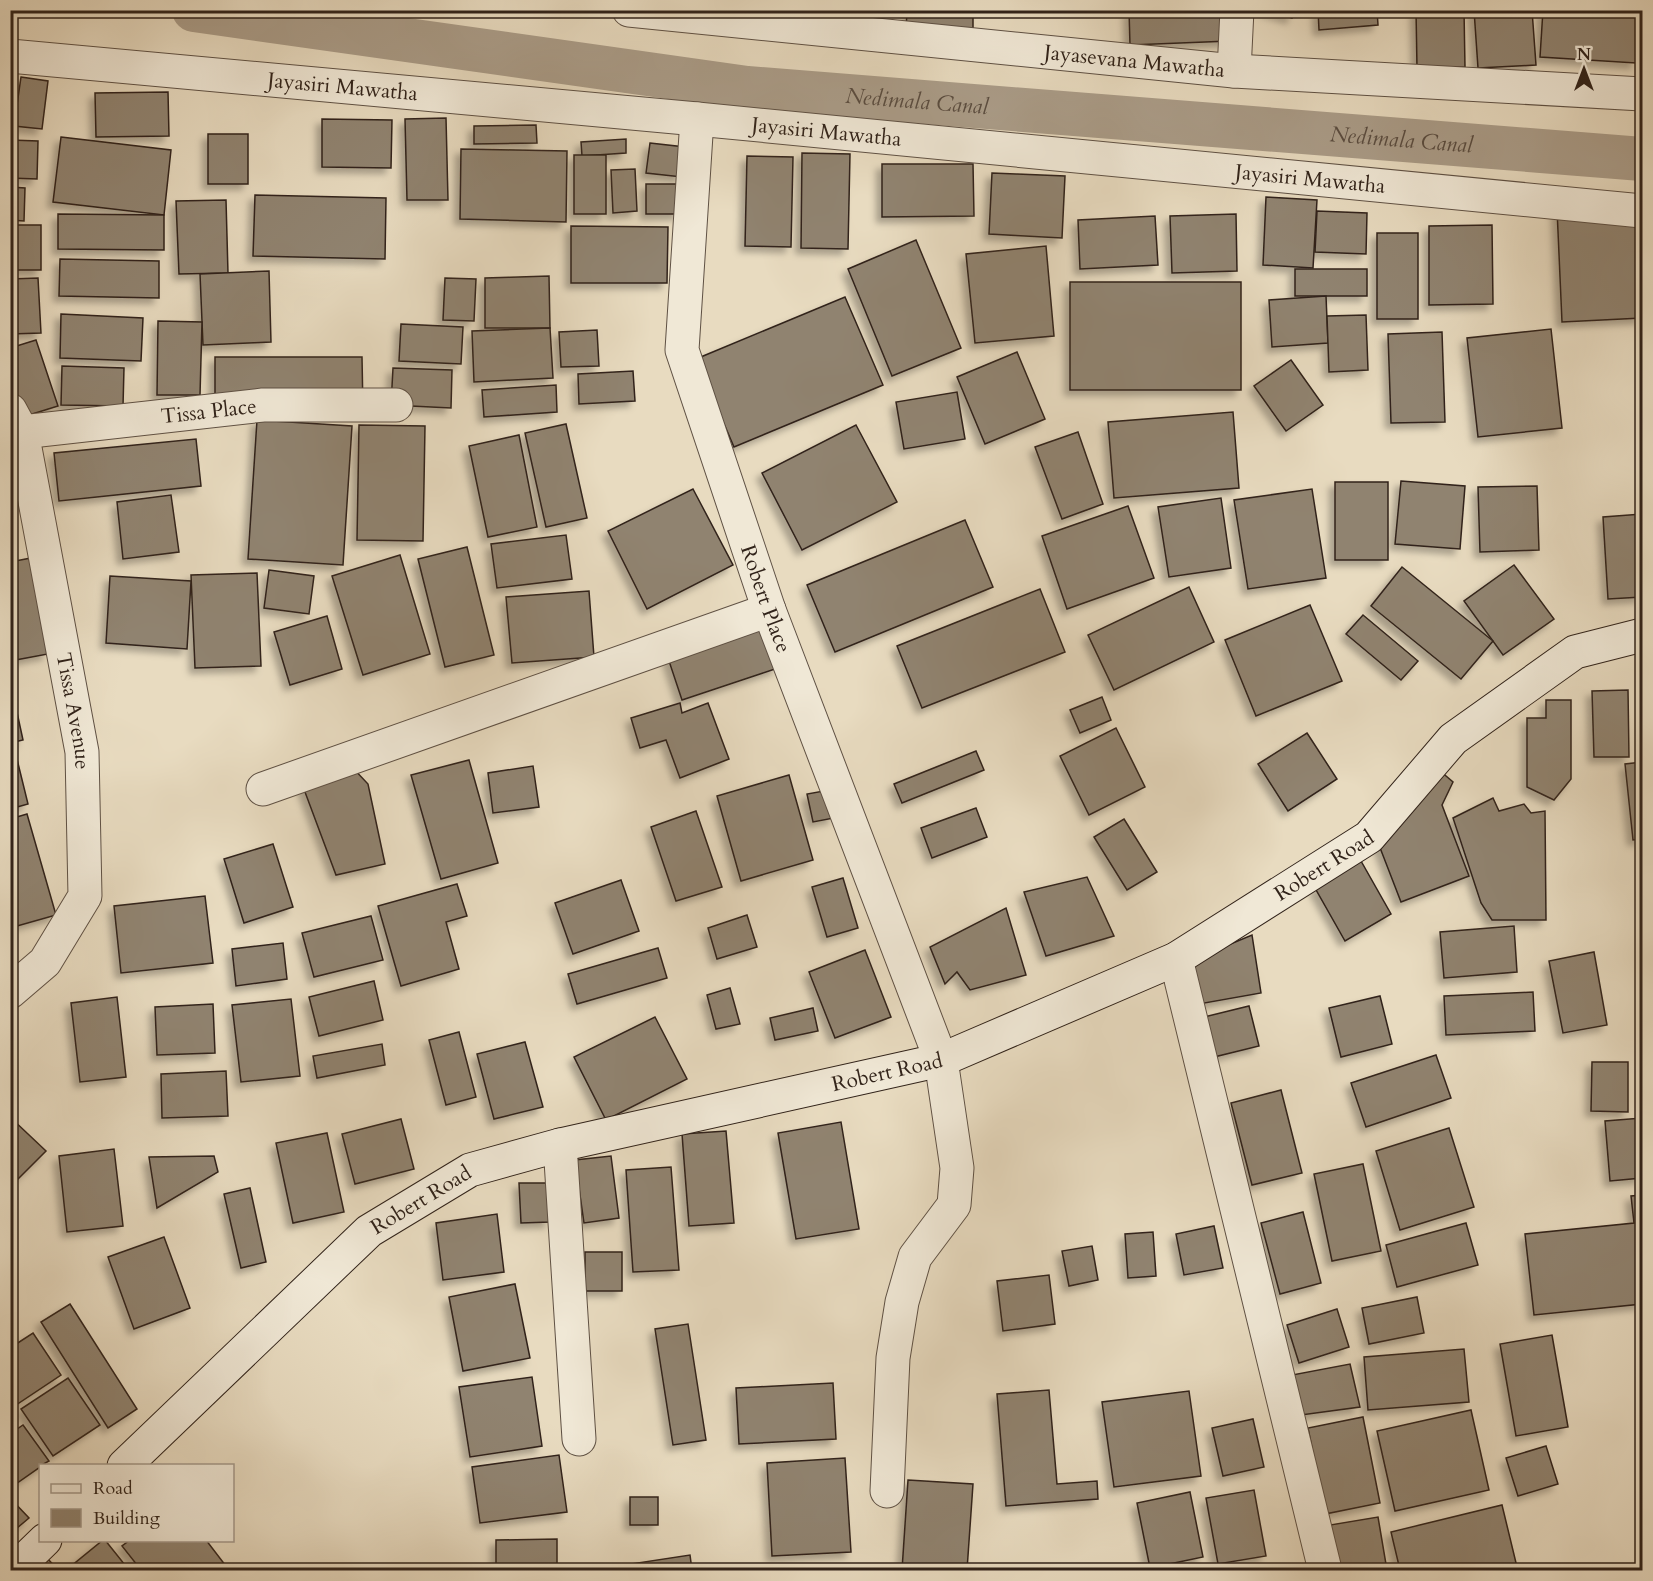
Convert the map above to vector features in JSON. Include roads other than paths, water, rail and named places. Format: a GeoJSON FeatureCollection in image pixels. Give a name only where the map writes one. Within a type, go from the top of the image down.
{"type":"FeatureCollection","features":[{"type":"Feature","properties":{"kind":"street","name":"Jayasevana Mawatha"},"geometry":{"type":"LineString","coordinates":[[629,10],[899,23],[1234,71],[1642,94]]}},
{"type":"Feature","properties":{"kind":"street"},"geometry":{"type":"LineString","coordinates":[[1234,71],[1237,10]]}},
{"type":"Feature","properties":{"kind":"street","name":"Jayasiri Mawatha"},"geometry":{"type":"LineString","coordinates":[[10,56],[697,119],[1642,211]]}},
{"type":"Feature","properties":{"kind":"street","name":"Robert Place"},"geometry":{"type":"LineString","coordinates":[[697,119],[682,350],[769,610],[942,1060],[957,1168],[954,1205],[915,1257],[902,1302],[893,1358],[887,1491]]}},
{"type":"Feature","properties":{"kind":"street","name":"Tissa Place"},"geometry":{"type":"LineString","coordinates":[[16,421],[263,405],[396,405]]}},
{"type":"Feature","properties":{"kind":"street","name":"Tissa Avenue"},"geometry":{"type":"LineString","coordinates":[[10,992],[45,962],[85,896],[82,752],[16,421]]}},
{"type":"Feature","properties":{"kind":"street"},"geometry":{"type":"LineString","coordinates":[[263,789],[769,610]]}},
{"type":"Feature","properties":{"kind":"street","name":"Robert Road"},"geometry":{"type":"LineString","coordinates":[[126,1464],[369,1231],[470,1170],[560,1145],[942,1060],[1176,959],[1369,837],[1453,739],[1575,652],[1642,635]]}},
{"type":"Feature","properties":{"kind":"street"},"geometry":{"type":"LineString","coordinates":[[1176,959],[1324,1570]]}},
{"type":"Feature","properties":{"kind":"street"},"geometry":{"type":"LineString","coordinates":[[560,1145],[579,1439]]}},
{"type":"Feature","properties":{"kind":"street"},"geometry":{"type":"LineString","coordinates":[[14,1570],[43,1542]]}},
{"type":"Feature","properties":{"kind":"waterway","name":"Nedimala Canal"},"geometry":{"type":"LineString","coordinates":[[194,10],[747,88],[1642,159]]}}]}
